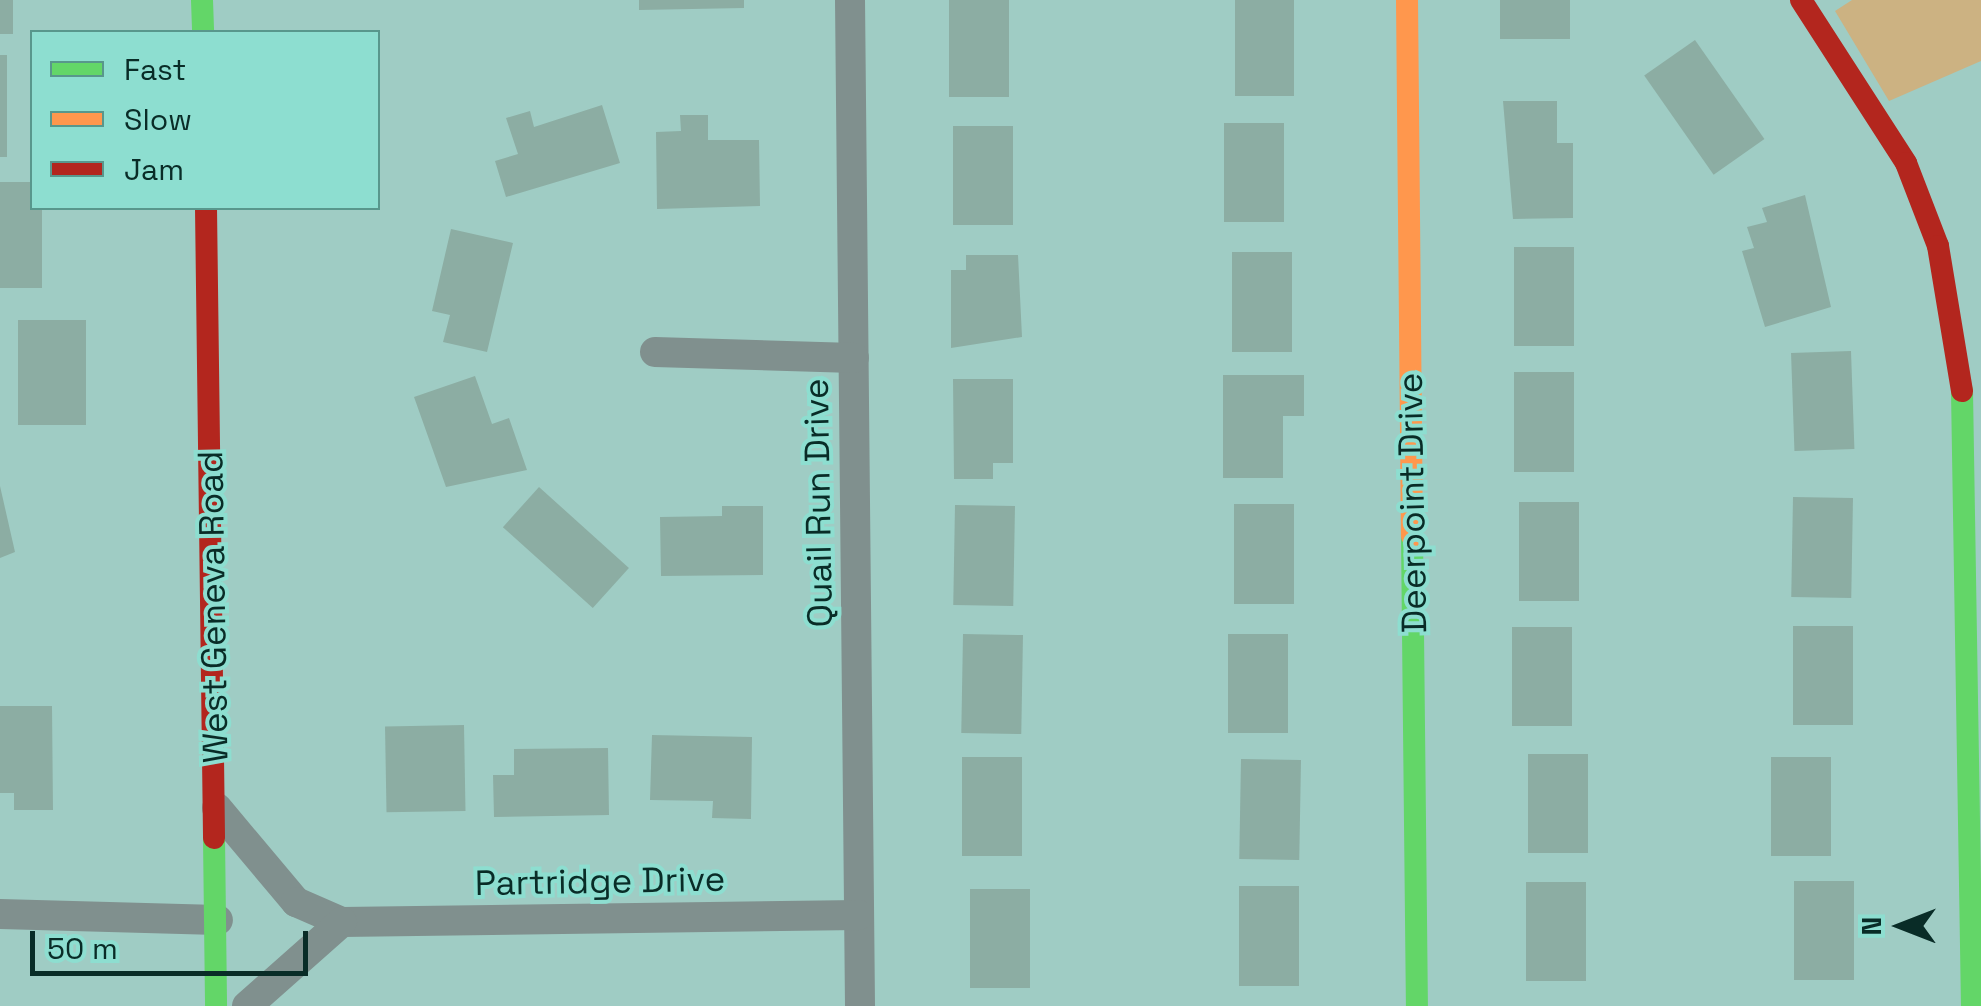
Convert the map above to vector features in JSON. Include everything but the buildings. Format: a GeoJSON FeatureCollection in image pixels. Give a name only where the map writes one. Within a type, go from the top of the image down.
{"type":"FeatureCollection","features":[{"type":"Feature","properties":{"kind":"street"},"geometry":{"type":"LineString","coordinates":[[202,0],[203,30]]}},
{"type":"Feature","properties":{"kind":"street","name":"Quail Run Drive"},"geometry":{"type":"LineString","coordinates":[[850,0],[860,1006]]}},
{"type":"Feature","properties":{"kind":"street","name":"Deerpoint Drive"},"geometry":{"type":"LineString","coordinates":[[1407,0],[1416,1006]]}},
{"type":"Feature","properties":{"kind":"street"},"geometry":{"type":"LineString","coordinates":[[1801,0],[1906,163],[1938,246],[1960,350],[1972,1006]]}},
{"type":"Feature","properties":{"kind":"street","name":"West Geneva Road"},"geometry":{"type":"LineString","coordinates":[[206,210],[218,920],[216,1006]]}},
{"type":"Feature","properties":{"kind":"street"},"geometry":{"type":"LineString","coordinates":[[655,352],[854,358]]}},
{"type":"Feature","properties":{"kind":"street"},"geometry":{"type":"LineString","coordinates":[[216,808],[296,902],[342,922],[246,1006]]}},
{"type":"Feature","properties":{"kind":"street"},"geometry":{"type":"LineString","coordinates":[[0,914],[218,920]]}},
{"type":"Feature","properties":{"kind":"street","name":"Partridge Drive"},"geometry":{"type":"LineString","coordinates":[[342,922],[859,916]]}},
{"type":"Feature","properties":{"kind":"shaded area"},"geometry":{"type":"Polygon","coordinates":[[[1852,0],[1981,0],[1981,61],[1889,101],[1835,11],[1852,0]]]}},
{"type":"Feature","properties":{"kind":"traffic: fast"},"geometry":{"type":"LineString","coordinates":[[202,0],[203,30]]}},
{"type":"Feature","properties":{"kind":"traffic: fast"},"geometry":{"type":"LineString","coordinates":[[1962,391],[1972,1006]]}},
{"type":"Feature","properties":{"kind":"traffic: fast"},"geometry":{"type":"LineString","coordinates":[[1412,536],[1417,1006]]}},
{"type":"Feature","properties":{"kind":"traffic: fast"},"geometry":{"type":"LineString","coordinates":[[214,838],[216,1006]]}},
{"type":"Feature","properties":{"kind":"traffic: slow"},"geometry":{"type":"LineString","coordinates":[[1407,0],[1412,536]]}},
{"type":"Feature","properties":{"kind":"traffic: jam"},"geometry":{"type":"LineString","coordinates":[[1801,0],[1906,163],[1938,246],[1962,391]]}},
{"type":"Feature","properties":{"kind":"traffic: jam"},"geometry":{"type":"LineString","coordinates":[[206,210],[214,838]]}}]}
